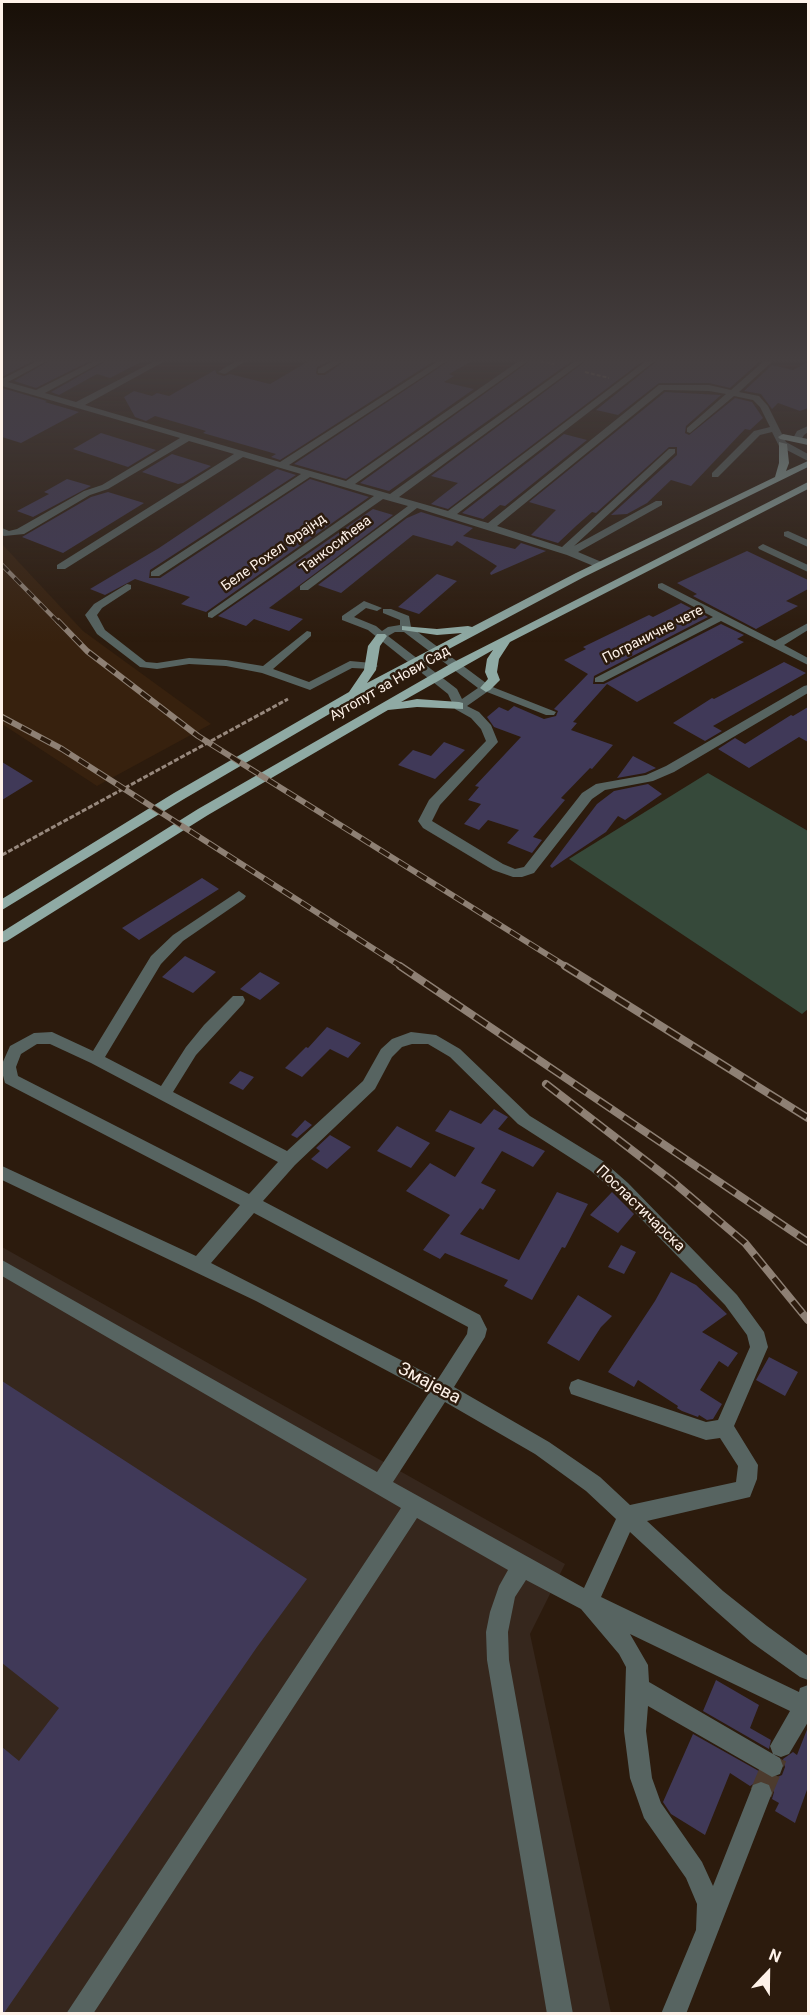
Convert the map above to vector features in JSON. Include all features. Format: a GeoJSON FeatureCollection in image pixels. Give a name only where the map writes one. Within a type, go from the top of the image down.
{"type":"FeatureCollection","features":[{"type":"Feature","properties":{"kind":"main road"},"geometry":{"type":"LineString","coordinates":[[779,478],[784,463],[783,455]]}},
{"type":"Feature","properties":{"kind":"main road","name":"Аутопут за Нови Сад"},"geometry":{"type":"LineString","coordinates":[[2,905],[179,796],[351,696],[600,565],[808,464]]}},
{"type":"Feature","properties":{"kind":"main road","name":"Аутопут за Нови Сад"},"geometry":{"type":"LineString","coordinates":[[2,938],[203,812],[456,666],[512,635],[806,487]]}},
{"type":"Feature","properties":{"kind":"main road"},"geometry":{"type":"LineString","coordinates":[[406,628],[451,631],[485,624]]}},
{"type":"Feature","properties":{"kind":"main road"},"geometry":{"type":"LineString","coordinates":[[486,688],[494,680],[491,672],[495,654],[512,635]]}},
{"type":"Feature","properties":{"kind":"main road"},"geometry":{"type":"LineString","coordinates":[[351,696],[363,683],[372,666],[374,646],[381,636]]}},
{"type":"Feature","properties":{"kind":"main road"},"geometry":{"type":"LineString","coordinates":[[377,711],[417,703],[459,706]]}},
{"type":"Feature","properties":{"kind":"street"},"geometry":{"type":"LineString","coordinates":[[2,531],[8,534],[20,532],[87,493],[105,487],[158,455]]}},
{"type":"Feature","properties":{"kind":"street"},"geometry":{"type":"LineString","coordinates":[[62,567],[239,455]]}},
{"type":"Feature","properties":{"kind":"street"},"geometry":{"type":"LineString","coordinates":[[244,455],[490,527],[568,552],[600,565]]}},
{"type":"Feature","properties":{"kind":"street"},"geometry":{"type":"LineString","coordinates":[[281,466],[298,455]]}},
{"type":"Feature","properties":{"kind":"street"},"geometry":{"type":"LineString","coordinates":[[347,485],[390,455]]}},
{"type":"Feature","properties":{"kind":"street","name":"Беле Рохел Фрајнд"},"geometry":{"type":"LineString","coordinates":[[212,615],[447,455]]}},
{"type":"Feature","properties":{"kind":"street"},"geometry":{"type":"LineString","coordinates":[[449,515],[528,455]]}},
{"type":"Feature","properties":{"kind":"street"},"geometry":{"type":"LineString","coordinates":[[490,527],[578,455]]}},
{"type":"Feature","properties":{"kind":"street"},"geometry":{"type":"LineString","coordinates":[[568,552],[668,455]]}},
{"type":"Feature","properties":{"kind":"street"},"geometry":{"type":"LineString","coordinates":[[715,475],[735,455]]}},
{"type":"Feature","properties":{"kind":"street"},"geometry":{"type":"LineString","coordinates":[[155,574],[308,474]]}},
{"type":"Feature","properties":{"kind":"street"},"geometry":{"type":"LineString","coordinates":[[568,552],[659,503]]}},
{"type":"Feature","properties":{"kind":"street","name":"Танкосићева"},"geometry":{"type":"LineString","coordinates":[[304,588],[415,505]]}},
{"type":"Feature","properties":{"kind":"street"},"geometry":{"type":"LineString","coordinates":[[788,534],[808,544]]}},
{"type":"Feature","properties":{"kind":"street"},"geometry":{"type":"LineString","coordinates":[[763,547],[808,569]]}},
{"type":"Feature","properties":{"kind":"street"},"geometry":{"type":"LineString","coordinates":[[662,586],[808,662]]}},
{"type":"Feature","properties":{"kind":"street"},"geometry":{"type":"LineString","coordinates":[[128,587],[98,606],[91,615],[101,632],[136,661],[157,666],[198,661],[265,669],[310,686],[350,664],[372,666]]}},
{"type":"Feature","properties":{"kind":"street"},"geometry":{"type":"LineString","coordinates":[[406,628],[405,618],[364,604],[346,618],[372,628],[453,692],[459,706],[475,716],[487,728],[492,742],[434,802],[425,820],[428,825],[498,867],[513,873],[529,870],[587,796],[606,786],[644,779],[670,769],[808,688]]}},
{"type":"Feature","properties":{"kind":"street","name":"Пограничне чете"},"geometry":{"type":"LineString","coordinates":[[600,680],[721,617]]}},
{"type":"Feature","properties":{"kind":"street"},"geometry":{"type":"LineString","coordinates":[[776,645],[808,626]]}},
{"type":"Feature","properties":{"kind":"street"},"geometry":{"type":"LineString","coordinates":[[381,636],[392,629],[406,628],[486,688],[550,712]]}},
{"type":"Feature","properties":{"kind":"street"},"geometry":{"type":"LineString","coordinates":[[265,669],[307,634]]}},
{"type":"Feature","properties":{"kind":"street"},"geometry":{"type":"LineString","coordinates":[[459,706],[486,688]]}},
{"type":"Feature","properties":{"kind":"street"},"geometry":{"type":"LineString","coordinates":[[96,1059],[156,960],[178,938],[239,896]]}},
{"type":"Feature","properties":{"kind":"street"},"geometry":{"type":"LineString","coordinates":[[164,1094],[209,1029],[238,1000]]}},
{"type":"Feature","properties":{"kind":"street","name":"Посластичарска"},"geometry":{"type":"LineString","coordinates":[[200,1264],[289,1160],[369,1085],[386,1053],[398,1043],[411,1038],[423,1037],[446,1048],[473,1069],[524,1120],[597,1166],[622,1188],[731,1300],[755,1332],[759,1347],[724,1428]]}},
{"type":"Feature","properties":{"kind":"street"},"geometry":{"type":"LineString","coordinates":[[289,1160],[96,1059],[51,1038],[34,1039],[15,1050],[8,1067],[11,1079],[470,1318],[478,1329],[476,1337],[380,1485]]}},
{"type":"Feature","properties":{"kind":"street","name":"Змајева"},"geometry":{"type":"LineString","coordinates":[[2,1173],[200,1264],[441,1390],[567,1464],[628,1515],[716,1598],[759,1634],[808,1669]]}},
{"type":"Feature","properties":{"kind":"street"},"geometry":{"type":"LineString","coordinates":[[2,1267],[522,1567],[588,1602],[807,1701],[777,1756],[638,1688]]}},
{"type":"Feature","properties":{"kind":"street"},"geometry":{"type":"LineString","coordinates":[[578,1388],[706,1431],[724,1428],[738,1446],[748,1466],[743,1490],[628,1515],[588,1602]]}},
{"type":"Feature","properties":{"kind":"street"},"geometry":{"type":"LineString","coordinates":[[78,2013],[414,1505]]}},
{"type":"Feature","properties":{"kind":"street"},"geometry":{"type":"LineString","coordinates":[[522,1567],[506,1593],[501,1612],[497,1632],[498,1660],[560,2013]]}},
{"type":"Feature","properties":{"kind":"street"},"geometry":{"type":"LineString","coordinates":[[588,1602],[627,1646],[637,1665],[635,1731],[641,1778],[652,1810],[694,1870],[708,1904],[708,1929]]}},
{"type":"Feature","properties":{"kind":"street"},"geometry":{"type":"LineString","coordinates":[[673,2013],[762,1793]]}},
{"type":"Feature","properties":{"kind":"path"},"geometry":{"type":"LineString","coordinates":[[2,855],[288,699]]}},
{"type":"Feature","properties":{"kind":"shaded area"},"geometry":{"type":"Polygon","coordinates":[[[2,544],[83,631],[211,724],[97,786],[2,724],[2,544]]]}},
{"type":"Feature","properties":{"kind":"shaded area"},"geometry":{"type":"Polygon","coordinates":[[[2,1247],[565,1564],[530,1634],[611,2013],[2,2013],[2,1247]]]}},
{"type":"Feature","properties":{"kind":"green space"},"geometry":{"type":"Polygon","coordinates":[[[708,773],[808,831],[808,1009],[802,1014],[569,859],[708,773]]]}},
{"type":"Feature","properties":{"kind":"building"},"geometry":{"type":"Polygon","coordinates":[[[91,455],[148,455],[128,467],[91,455]]]}},
{"type":"Feature","properties":{"kind":"building"},"geometry":{"type":"Polygon","coordinates":[[[170,455],[211,466],[178,484],[142,472],[170,455]]]}},
{"type":"Feature","properties":{"kind":"building"},"geometry":{"type":"Polygon","coordinates":[[[274,455],[288,455],[280,460],[271,457],[274,455]]]}},
{"type":"Feature","properties":{"kind":"building"},"geometry":{"type":"Polygon","coordinates":[[[307,455],[380,455],[346,479],[294,464],[307,455]]]}},
{"type":"Feature","properties":{"kind":"building"},"geometry":{"type":"Polygon","coordinates":[[[399,455],[440,455],[389,491],[360,483],[399,455]]]}},
{"type":"Feature","properties":{"kind":"building"},"geometry":{"type":"Polygon","coordinates":[[[459,455],[519,455],[448,509],[431,504],[458,483],[431,476],[459,455]]]}},
{"type":"Feature","properties":{"kind":"building"},"geometry":{"type":"Polygon","coordinates":[[[537,455],[568,455],[505,506],[500,505],[483,519],[462,513],[537,455]]]}},
{"type":"Feature","properties":{"kind":"building"},"geometry":{"type":"Polygon","coordinates":[[[587,455],[660,455],[596,513],[592,512],[558,543],[531,535],[556,510],[529,502],[587,455]]]}},
{"type":"Feature","properties":{"kind":"building"},"geometry":{"type":"Polygon","coordinates":[[[677,455],[720,455],[691,486],[671,480],[647,503],[627,514],[611,515],[677,455]]]}},
{"type":"Feature","properties":{"kind":"building"},"geometry":{"type":"Polygon","coordinates":[[[277,469],[296,475],[150,570],[149,578],[160,578],[310,479],[369,497],[206,612],[181,604],[190,597],[135,579],[105,595],[90,589],[159,548],[277,469]]]}},
{"type":"Feature","properties":{"kind":"building"},"geometry":{"type":"Polygon","coordinates":[[[67,479],[91,486],[33,517],[17,511],[49,494],[44,492],[67,479]]]}},
{"type":"Feature","properties":{"kind":"building"},"geometry":{"type":"Polygon","coordinates":[[[108,492],[144,503],[63,553],[22,537],[91,497],[108,492]]]}},
{"type":"Feature","properties":{"kind":"building"},"geometry":{"type":"Polygon","coordinates":[[[373,509],[393,515],[269,608],[303,619],[289,631],[254,619],[246,626],[218,616],[373,509]]]}},
{"type":"Feature","properties":{"kind":"building"},"geometry":{"type":"Polygon","coordinates":[[[421,512],[473,528],[463,536],[515,549],[521,543],[546,551],[491,575],[490,573],[497,566],[457,541],[452,546],[413,535],[341,593],[318,585],[407,518],[421,512]]]}},
{"type":"Feature","properties":{"kind":"building"},"geometry":{"type":"Polygon","coordinates":[[[747,551],[808,580],[808,589],[786,601],[798,606],[756,629],[693,596],[697,594],[677,583],[747,551]]]}},
{"type":"Feature","properties":{"kind":"building"},"geometry":{"type":"Polygon","coordinates":[[[437,574],[457,581],[419,614],[398,607],[437,574]]]}},
{"type":"Feature","properties":{"kind":"building"},"geometry":{"type":"Polygon","coordinates":[[[681,603],[708,617],[594,676],[593,684],[604,684],[721,624],[744,635],[737,639],[744,642],[637,702],[607,684],[573,722],[577,723],[571,730],[613,745],[592,769],[590,768],[561,798],[565,800],[533,837],[542,840],[532,853],[507,843],[519,830],[488,820],[479,830],[464,824],[481,804],[468,800],[479,787],[475,786],[521,737],[494,727],[487,717],[499,707],[508,711],[514,706],[544,719],[556,716],[558,711],[554,709],[588,674],[564,660],[586,649],[583,647],[649,615],[653,617],[681,603]]]}},
{"type":"Feature","properties":{"kind":"building"},"geometry":{"type":"Polygon","coordinates":[[[784,662],[806,673],[713,726],[722,731],[705,741],[673,723],[712,698],[784,662]]]}},
{"type":"Feature","properties":{"kind":"building"},"geometry":{"type":"Polygon","coordinates":[[[808,707],[808,742],[799,737],[749,768],[718,749],[735,738],[745,744],[808,707]]]}},
{"type":"Feature","properties":{"kind":"building"},"geometry":{"type":"Polygon","coordinates":[[[444,742],[465,750],[435,779],[398,765],[413,750],[431,756],[444,742]]]}},
{"type":"Feature","properties":{"kind":"building"},"geometry":{"type":"Polygon","coordinates":[[[633,756],[656,768],[645,773],[617,778],[633,756]]]}},
{"type":"Feature","properties":{"kind":"building"},"geometry":{"type":"Polygon","coordinates":[[[2,762],[33,781],[2,800],[2,762]]]}},
{"type":"Feature","properties":{"kind":"building"},"geometry":{"type":"Polygon","coordinates":[[[648,784],[662,794],[625,820],[618,816],[606,832],[552,868],[550,866],[597,804],[614,791],[648,784]]]}},
{"type":"Feature","properties":{"kind":"building"},"geometry":{"type":"Polygon","coordinates":[[[202,878],[219,889],[139,940],[122,928],[202,878]]]}},
{"type":"Feature","properties":{"kind":"building"},"geometry":{"type":"Polygon","coordinates":[[[185,956],[216,972],[193,993],[162,977],[185,956]]]}},
{"type":"Feature","properties":{"kind":"building"},"geometry":{"type":"Polygon","coordinates":[[[260,972],[280,983],[260,1000],[240,989],[260,972]]]}},
{"type":"Feature","properties":{"kind":"building"},"geometry":{"type":"Polygon","coordinates":[[[327,1027],[361,1043],[348,1058],[330,1049],[302,1077],[285,1068],[306,1047],[308,1048],[327,1027]]]}},
{"type":"Feature","properties":{"kind":"building"},"geometry":{"type":"Polygon","coordinates":[[[240,1071],[254,1077],[243,1090],[229,1083],[240,1071]]]}},
{"type":"Feature","properties":{"kind":"building"},"geometry":{"type":"Polygon","coordinates":[[[494,1109],[508,1117],[498,1129],[545,1151],[533,1167],[502,1151],[481,1183],[496,1190],[483,1210],[480,1208],[460,1234],[519,1260],[557,1192],[588,1204],[565,1248],[562,1247],[532,1300],[504,1286],[508,1280],[445,1253],[440,1259],[423,1250],[450,1215],[406,1191],[430,1163],[455,1177],[475,1148],[435,1131],[450,1110],[481,1124],[494,1109]]]}},
{"type":"Feature","properties":{"kind":"building"},"geometry":{"type":"Polygon","coordinates":[[[305,1120],[312,1125],[297,1138],[291,1135],[305,1120]]]}},
{"type":"Feature","properties":{"kind":"building"},"geometry":{"type":"Polygon","coordinates":[[[397,1126],[430,1143],[411,1168],[377,1151],[397,1126]]]}},
{"type":"Feature","properties":{"kind":"building"},"geometry":{"type":"Polygon","coordinates":[[[330,1135],[351,1147],[327,1169],[311,1159],[320,1151],[316,1148],[330,1135]]]}},
{"type":"Feature","properties":{"kind":"building"},"geometry":{"type":"Polygon","coordinates":[[[612,1192],[634,1214],[618,1233],[590,1215],[612,1192]]]}},
{"type":"Feature","properties":{"kind":"building"},"geometry":{"type":"Polygon","coordinates":[[[621,1245],[636,1252],[624,1274],[608,1267],[621,1245]]]}},
{"type":"Feature","properties":{"kind":"building"},"geometry":{"type":"Polygon","coordinates":[[[671,1272],[696,1285],[727,1314],[702,1332],[738,1353],[728,1367],[719,1361],[700,1390],[722,1404],[713,1419],[707,1420],[699,1415],[698,1417],[682,1411],[638,1380],[634,1387],[608,1372],[655,1301],[671,1272]]]}},
{"type":"Feature","properties":{"kind":"building"},"geometry":{"type":"Polygon","coordinates":[[[578,1295],[612,1316],[601,1327],[579,1361],[547,1343],[578,1295]]]}},
{"type":"Feature","properties":{"kind":"building"},"geometry":{"type":"Polygon","coordinates":[[[769,1357],[798,1372],[785,1396],[756,1380],[769,1357]]]}},
{"type":"Feature","properties":{"kind":"building"},"geometry":{"type":"Polygon","coordinates":[[[2,1381],[307,1579],[257,1647],[4,2013],[2,2013],[2,1747],[19,1761],[59,1708],[2,1663],[2,1381]]]}},
{"type":"Feature","properties":{"kind":"building"},"geometry":{"type":"Polygon","coordinates":[[[716,1680],[759,1705],[750,1728],[771,1740],[769,1749],[703,1711],[716,1680]]]}},
{"type":"Feature","properties":{"kind":"building"},"geometry":{"type":"Polygon","coordinates":[[[808,1727],[808,1787],[795,1823],[775,1811],[779,1803],[772,1799],[774,1792],[770,1783],[760,1780],[750,1786],[730,1773],[705,1835],[671,1814],[663,1802],[693,1734],[773,1779],[782,1775],[785,1767],[783,1759],[793,1752],[797,1755],[808,1727]]]}},
{"type":"Feature","properties":{"kind":"tunnel"},"geometry":{"type":"LineString","coordinates":[[761,1793],[776,1757]]}},
{"type":"Feature","properties":{"kind":"railway"},"geometry":{"type":"LineString","coordinates":[[2,565],[59,623]]}},
{"type":"Feature","properties":{"kind":"railway"},"geometry":{"type":"LineString","coordinates":[[58,621],[87,651],[198,736],[567,967]]}},
{"type":"Feature","properties":{"kind":"railway"},"geometry":{"type":"LineString","coordinates":[[2,717],[62,749],[402,967]]}},
{"type":"Feature","properties":{"kind":"railway"},"geometry":{"type":"LineString","coordinates":[[400,966],[808,1242]]}},
{"type":"Feature","properties":{"kind":"railway"},"geometry":{"type":"LineString","coordinates":[[565,966],[808,1118]]}},
{"type":"Feature","properties":{"kind":"railway"},"geometry":{"type":"LineString","coordinates":[[546,1084],[672,1181],[745,1243],[808,1320]]}}]}
